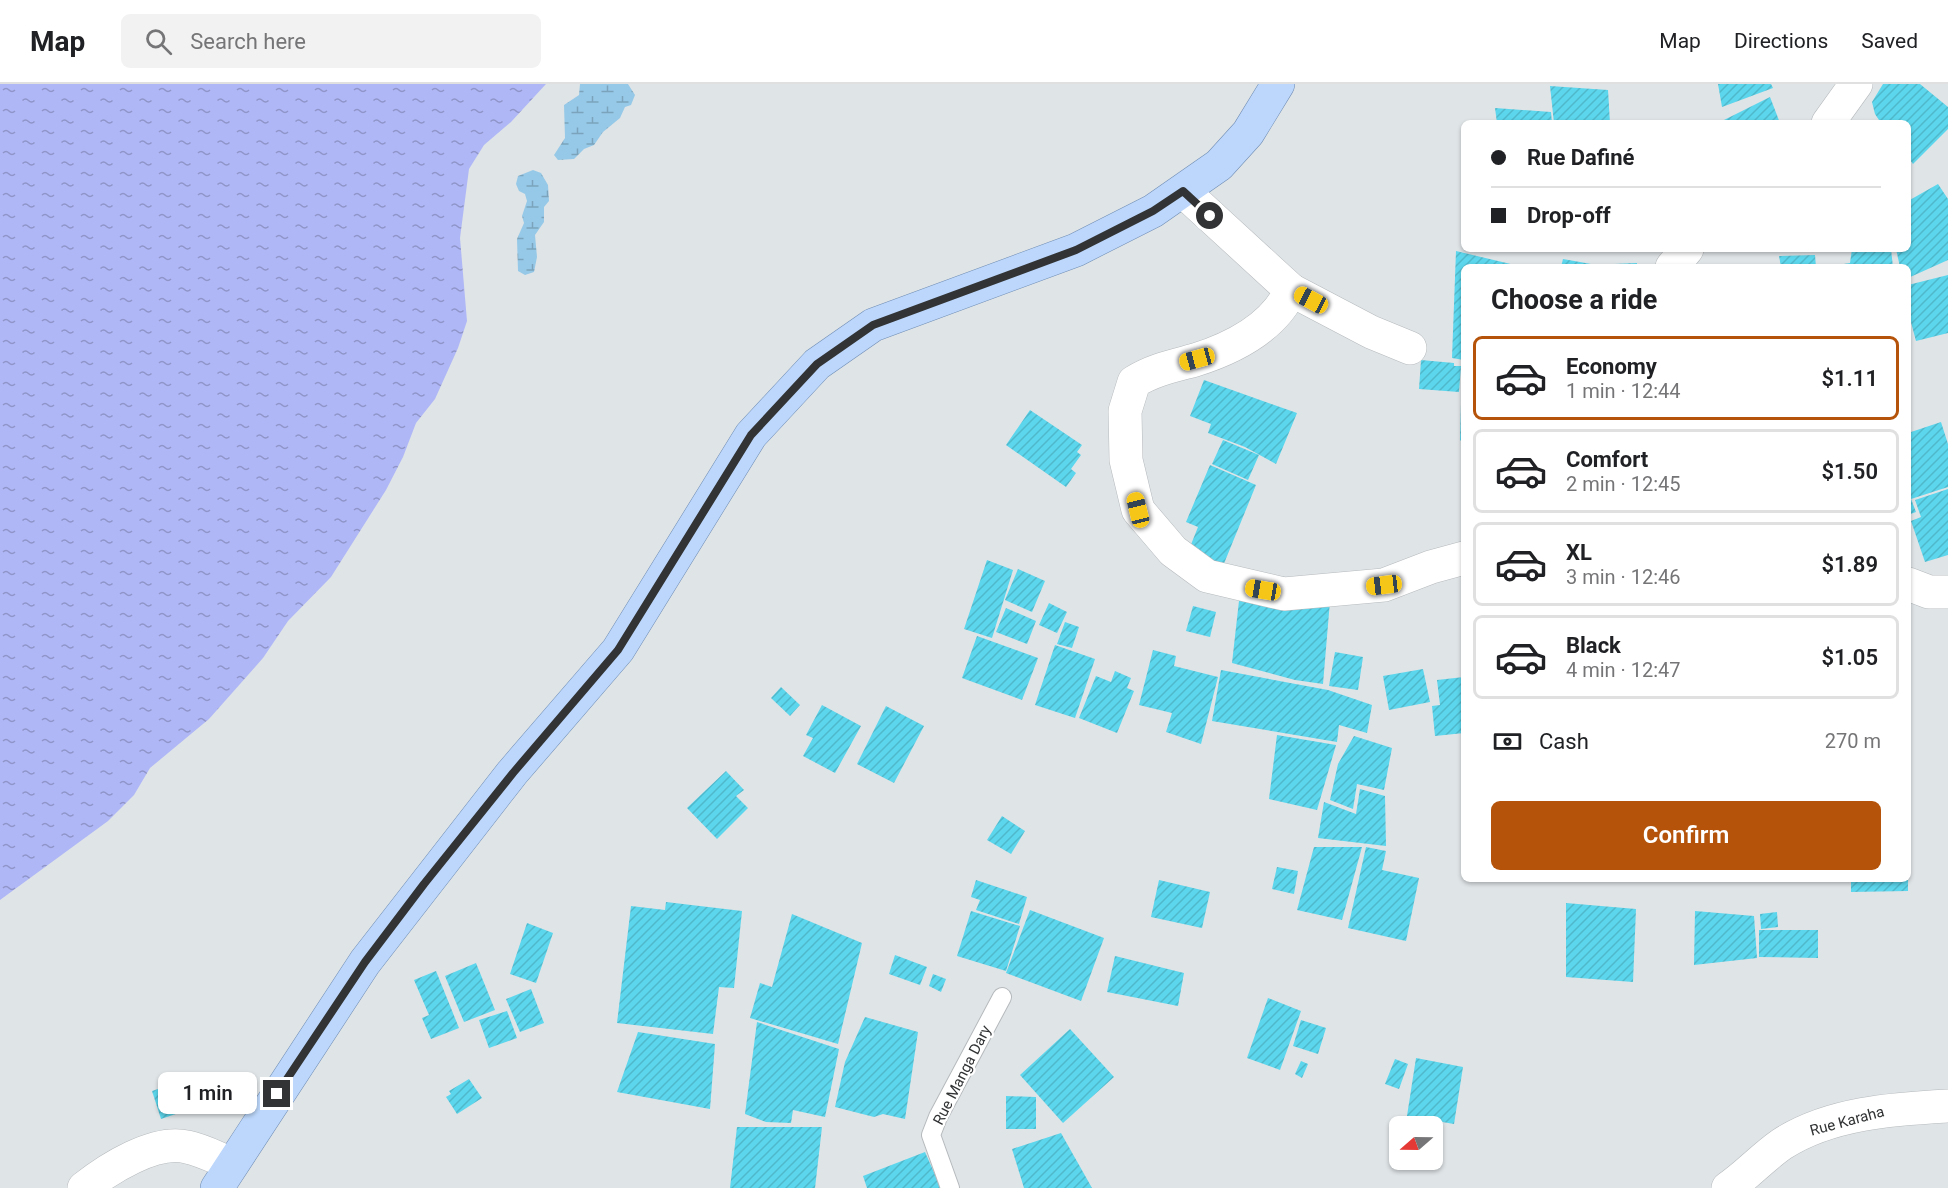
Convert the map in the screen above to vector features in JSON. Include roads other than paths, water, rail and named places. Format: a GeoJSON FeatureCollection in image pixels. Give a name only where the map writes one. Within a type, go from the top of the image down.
{"type":"FeatureCollection","features":[{"type":"Feature","properties":{"kind":"main road"},"geometry":{"type":"LineString","coordinates":[[224,1176],[365,962],[513,773],[618,650],[751,435],[817,364],[873,325],[1076,250],[1153,211],[1219,165],[1248,133],[1278,84]]}},
{"type":"Feature","properties":{"kind":"street"},"geometry":{"type":"LineString","coordinates":[[1830,120],[1856,84]]}},
{"type":"Feature","properties":{"kind":"street"},"geometry":{"type":"LineString","coordinates":[[1183,191],[1291,290],[1371,332],[1410,348]]}},
{"type":"Feature","properties":{"kind":"street"},"geometry":{"type":"LineString","coordinates":[[1674,264],[1684,252]]}},
{"type":"Feature","properties":{"kind":"street"},"geometry":{"type":"LineString","coordinates":[[1291,290],[1285,302],[1265,326],[1197,359],[1152,371],[1134,382],[1125,411],[1126,460],[1138,510],[1173,551],[1207,576],[1284,594],[1384,585],[1431,567],[1461,559]]}},
{"type":"Feature","properties":{"kind":"street"},"geometry":{"type":"LineString","coordinates":[[1911,585],[1929,592],[1948,592]]}},
{"type":"Feature","properties":{"kind":"street","name":"Rue Karaha"},"geometry":{"type":"LineString","coordinates":[[1728,1188],[1782,1144],[1804,1132],[1870,1113],[1948,1106]]}},
{"type":"Feature","properties":{"kind":"street"},"geometry":{"type":"LineString","coordinates":[[84,1188],[138,1155],[155,1149],[185,1146],[224,1176]]}},
{"type":"Feature","properties":{"kind":"lane","name":"Rue Manga Dary"},"geometry":{"type":"LineString","coordinates":[[950,1188],[932,1135],[938,1117],[1002,997]]}},
{"type":"Feature","properties":{"kind":"water"},"geometry":{"type":"Polygon","coordinates":[[[0,84],[546,84],[511,122],[484,145],[469,169],[460,238],[467,321],[458,348],[435,399],[416,423],[403,457],[386,490],[331,577],[288,621],[263,658],[209,719],[150,768],[134,795],[108,821],[0,900],[0,84]]]}}]}
